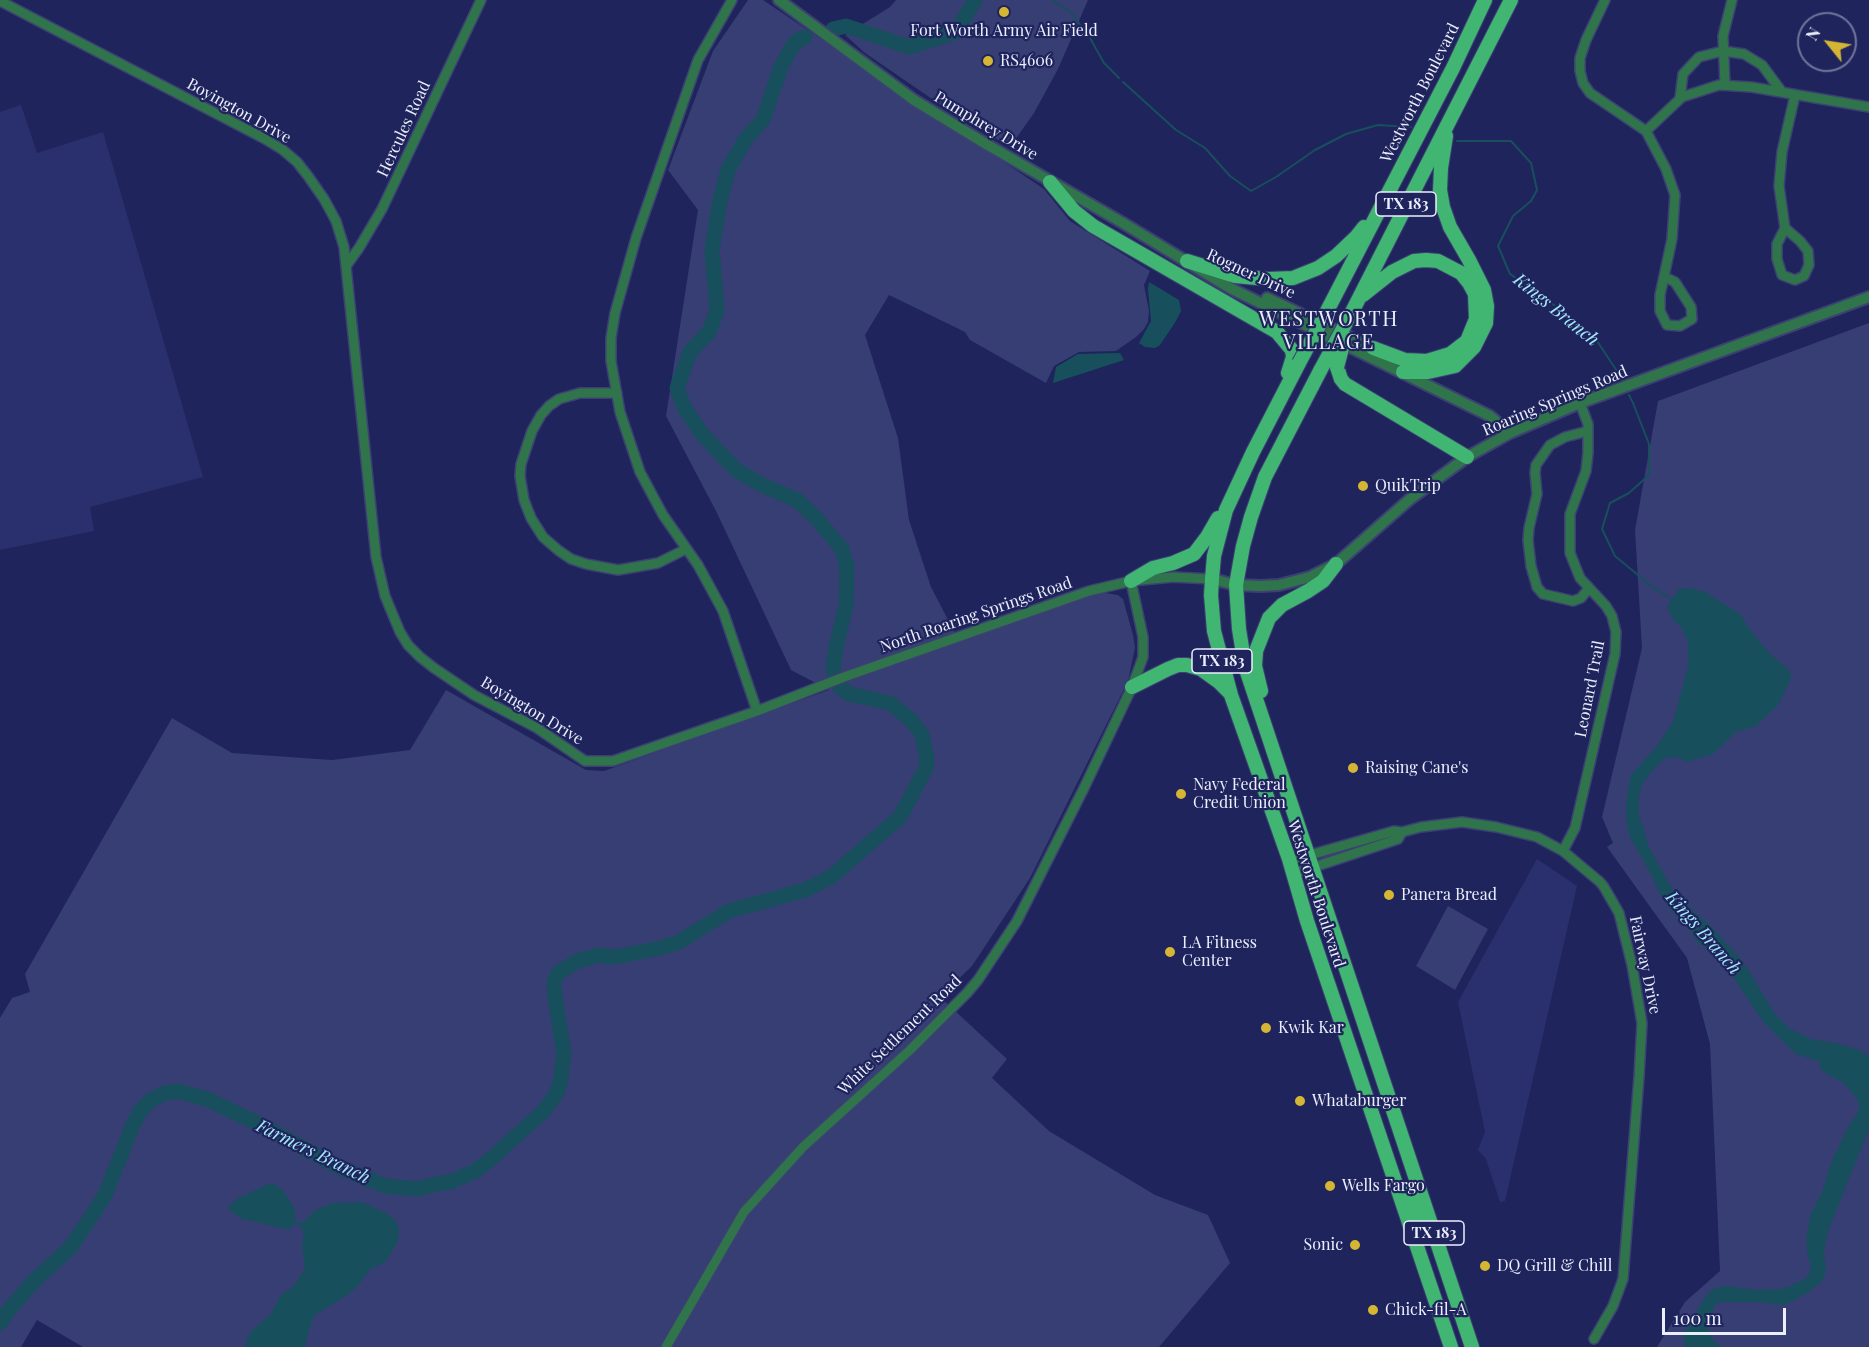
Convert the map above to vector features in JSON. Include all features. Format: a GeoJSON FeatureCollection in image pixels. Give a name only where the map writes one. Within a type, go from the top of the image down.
{"type":"FeatureCollection","features":[{"type":"Feature","properties":{"kind":"main road","name":"Westworth Boulevard"},"geometry":{"type":"LineString","coordinates":[[1451,1347],[1330,990],[1291,867],[1231,695],[1215,638],[1211,595],[1217,540],[1234,490],[1453,68],[1485,0]]}},
{"type":"Feature","properties":{"kind":"main road","name":"Westworth Boulevard"},"geometry":{"type":"LineString","coordinates":[[1472,1347],[1245,666],[1239,629],[1236,585],[1248,525],[1265,477],[1511,0]]}},
{"type":"Feature","properties":{"kind":"main road"},"geometry":{"type":"LineString","coordinates":[[1453,68],[1471,78]]}},
{"type":"Feature","properties":{"kind":"main road"},"geometry":{"type":"LineString","coordinates":[[1403,372],[1428,372],[1455,366],[1474,347],[1486,323],[1487,306],[1484,290],[1450,227],[1443,207],[1440,190],[1441,168],[1448,122]]}},
{"type":"Feature","properties":{"kind":"main road"},"geometry":{"type":"LineString","coordinates":[[1050,182],[1074,211],[1093,226],[1277,332],[1286,340],[1293,357],[1274,410]]}},
{"type":"Feature","properties":{"kind":"main road"},"geometry":{"type":"LineString","coordinates":[[1187,261],[1235,276],[1268,279],[1293,278],[1318,268],[1336,256],[1356,237],[1381,206]]}},
{"type":"Feature","properties":{"kind":"main road"},"geometry":{"type":"LineString","coordinates":[[1374,348],[1405,360],[1427,362],[1450,354],[1467,341],[1476,319],[1475,294],[1461,273],[1438,261],[1426,260],[1413,261],[1392,272],[1356,304],[1337,367],[1345,384],[1467,457]]}},
{"type":"Feature","properties":{"kind":"main road"},"geometry":{"type":"LineString","coordinates":[[1246,466],[1265,477]]}},
{"type":"Feature","properties":{"kind":"main road"},"geometry":{"type":"LineString","coordinates":[[1131,581],[1154,568],[1194,554],[1207,537],[1234,490]]}},
{"type":"Feature","properties":{"kind":"main road"},"geometry":{"type":"LineString","coordinates":[[1271,745],[1272,729],[1256,666],[1256,651],[1261,636],[1269,618],[1282,605],[1323,581],[1336,564]]}},
{"type":"Feature","properties":{"kind":"main road"},"geometry":{"type":"LineString","coordinates":[[1132,687],[1168,669],[1178,665],[1187,665],[1200,669],[1219,682],[1231,695]]}},
{"type":"Feature","properties":{"kind":"main road"},"geometry":{"type":"LineString","coordinates":[[1330,990],[1343,1005],[1364,1070],[1369,1076],[1382,1075]]}},
{"type":"Feature","properties":{"kind":"main road"},"geometry":{"type":"LineString","coordinates":[[1371,1108],[1385,1123],[1422,1229],[1426,1233],[1433,1232]]}},
{"type":"Feature","properties":{"kind":"street","name":"Hercules Road"},"geometry":{"type":"LineString","coordinates":[[346,266],[382,209],[481,0]]}},
{"type":"Feature","properties":{"kind":"street"},"geometry":{"type":"LineString","coordinates":[[732,0],[698,60],[636,238],[615,313],[611,338],[611,361],[620,412],[640,472],[663,516],[709,584],[723,611],[757,711]]}},
{"type":"Feature","properties":{"kind":"street","name":"Pumphrey Drive"},"geometry":{"type":"LineString","coordinates":[[779,0],[914,100],[1187,261]]}},
{"type":"Feature","properties":{"kind":"street"},"geometry":{"type":"LineString","coordinates":[[1605,0],[1586,40],[1580,58],[1580,70],[1583,83],[1590,93],[1646,131],[1666,168],[1675,195],[1672,239],[1660,295],[1660,311],[1667,326],[1680,326],[1692,319],[1691,307],[1675,282],[1665,277]]}},
{"type":"Feature","properties":{"kind":"street"},"geometry":{"type":"LineString","coordinates":[[1725,85],[1723,36],[1732,0]]}},
{"type":"Feature","properties":{"kind":"street","name":"Boyington Drive"},"geometry":{"type":"LineString","coordinates":[[0,1],[265,139],[297,162],[324,199],[336,221],[344,247],[376,558],[385,596],[400,632],[420,657],[474,694],[537,728],[585,761],[613,761],[757,711]]}},
{"type":"Feature","properties":{"kind":"street"},"geometry":{"type":"LineString","coordinates":[[1680,98],[1683,74],[1699,57],[1723,51],[1744,54],[1762,65],[1782,92]]}},
{"type":"Feature","properties":{"kind":"street"},"geometry":{"type":"LineString","coordinates":[[1646,131],[1680,98],[1719,84],[1869,107]]}},
{"type":"Feature","properties":{"kind":"street"},"geometry":{"type":"LineString","coordinates":[[1785,228],[1808,251],[1809,265],[1804,276],[1795,280],[1782,274],[1777,259],[1778,244],[1785,228],[1779,186],[1782,152],[1795,94]]}},
{"type":"Feature","properties":{"kind":"street","name":"Rogner Drive"},"geometry":{"type":"LineString","coordinates":[[1187,261],[1230,288],[1490,416],[1510,433]]}},
{"type":"Feature","properties":{"kind":"street","name":"Rogner Drive"},"geometry":{"type":"LineString","coordinates":[[1187,261],[1374,348]]}},
{"type":"Feature","properties":{"kind":"street","name":"Roaring Springs Road"},"geometry":{"type":"LineString","coordinates":[[1212,579],[1236,585],[1280,585],[1310,577],[1336,564],[1410,499],[1467,457],[1510,433],[1581,404],[1869,297]]}},
{"type":"Feature","properties":{"kind":"street"},"geometry":{"type":"LineString","coordinates":[[617,393],[580,393],[559,399],[541,415],[526,446],[521,464],[520,476],[524,500],[531,518],[543,537],[558,550],[571,559],[586,564],[618,570],[658,563],[686,549]]}},
{"type":"Feature","properties":{"kind":"street","name":"Leonard Trail"},"geometry":{"type":"LineString","coordinates":[[1563,851],[1575,828],[1615,654],[1616,633],[1612,616],[1606,606],[1580,578],[1570,553],[1570,514],[1586,471],[1588,424],[1581,404]]}},
{"type":"Feature","properties":{"kind":"street"},"geometry":{"type":"LineString","coordinates":[[1588,431],[1564,437],[1550,445],[1536,465],[1537,494],[1528,540],[1531,566],[1537,587],[1543,594],[1573,601],[1581,598],[1589,588]]}},
{"type":"Feature","properties":{"kind":"street","name":"North Roaring Springs Road"},"geometry":{"type":"LineString","coordinates":[[757,711],[830,682],[1089,591],[1131,581],[1173,577],[1212,579]]}},
{"type":"Feature","properties":{"kind":"street","name":"White Settlement Road"},"geometry":{"type":"LineString","coordinates":[[666,1347],[744,1212],[803,1147],[910,1050],[978,980],[1005,940],[1028,901],[1132,687],[1143,657],[1143,637],[1131,581]]}},
{"type":"Feature","properties":{"kind":"street","name":"Fairway Drive"},"geometry":{"type":"LineString","coordinates":[[1291,867],[1398,839],[1402,831],[1462,822],[1496,826],[1537,837],[1563,851],[1604,887],[1619,913],[1632,965],[1642,1023],[1625,1264],[1618,1293],[1594,1339]]}},
{"type":"Feature","properties":{"kind":"shaded area"},"geometry":{"type":"Polygon","coordinates":[[[748,0],[763,0],[1044,189],[1070,221],[1150,271],[1144,285],[1149,311],[1148,322],[1144,329],[1116,351],[1079,352],[1054,366],[1046,383],[970,340],[965,332],[889,295],[865,335],[898,438],[909,520],[931,587],[959,641],[1099,592],[1118,595],[1123,599],[1135,648],[1128,681],[1030,878],[972,966],[940,997],[1007,1059],[992,1078],[1049,1131],[1155,1195],[1208,1215],[1230,1263],[1159,1347],[83,1347],[37,1320],[21,1347],[0,1347],[0,1018],[12,998],[30,992],[25,974],[172,718],[232,753],[332,760],[410,750],[446,690],[586,770],[604,771],[829,690],[791,670],[716,511],[666,416],[698,210],[668,170],[713,51],[748,0]]]}},
{"type":"Feature","properties":{"kind":"shaded area"},"geometry":{"type":"Polygon","coordinates":[[[896,0],[1088,0],[1058,69],[1034,113],[1010,147],[954,114],[865,53],[845,35],[890,7],[896,0]]]}},
{"type":"Feature","properties":{"kind":"shaded area"},"geometry":{"type":"Polygon","coordinates":[[[21,105],[37,153],[103,132],[203,477],[90,507],[94,531],[0,550],[0,112],[21,105]]]}},
{"type":"Feature","properties":{"kind":"shaded area"},"geometry":{"type":"Polygon","coordinates":[[[1869,323],[1869,1347],[1657,1347],[1685,1302],[1720,1271],[1710,1044],[1687,958],[1607,847],[1613,843],[1602,817],[1642,648],[1635,530],[1658,401],[1869,323]]]}},
{"type":"Feature","properties":{"kind":"shaded area"},"geometry":{"type":"Polygon","coordinates":[[[1537,859],[1577,886],[1505,1201],[1500,1202],[1486,1159],[1478,1150],[1485,1132],[1458,1002],[1537,859]]]}},
{"type":"Feature","properties":{"kind":"shaded area"},"geometry":{"type":"Polygon","coordinates":[[[1448,906],[1488,929],[1455,990],[1416,966],[1448,906]]]}},
{"type":"Feature","properties":{"kind":"water"},"geometry":{"type":"Polygon","coordinates":[[[1149,282],[1179,300],[1181,311],[1160,345],[1155,348],[1145,347],[1139,343],[1151,321],[1149,282]]]}},
{"type":"Feature","properties":{"kind":"water"},"geometry":{"type":"Polygon","coordinates":[[[1120,353],[1124,360],[1053,383],[1056,367],[1078,354],[1120,353]]]}},
{"type":"Feature","properties":{"kind":"water"},"geometry":{"type":"Polygon","coordinates":[[[1690,588],[1705,592],[1740,614],[1769,653],[1791,672],[1791,678],[1779,704],[1756,726],[1736,732],[1713,754],[1686,762],[1674,757],[1664,759],[1653,770],[1642,784],[1639,797],[1639,815],[1649,847],[1671,887],[1737,955],[1774,1013],[1789,1028],[1810,1039],[1836,1043],[1859,1050],[1869,1056],[1869,1129],[1828,1231],[1824,1252],[1826,1271],[1822,1281],[1806,1294],[1784,1305],[1718,1302],[1714,1307],[1708,1328],[1711,1337],[1721,1347],[1686,1347],[1684,1344],[1686,1330],[1707,1294],[1716,1288],[1725,1286],[1757,1290],[1782,1289],[1809,1275],[1811,1265],[1806,1241],[1810,1216],[1822,1192],[1831,1163],[1860,1106],[1844,1083],[1822,1071],[1818,1061],[1796,1054],[1764,1023],[1725,965],[1712,952],[1699,944],[1670,909],[1630,837],[1626,802],[1631,775],[1656,747],[1673,722],[1688,667],[1688,641],[1667,607],[1679,589],[1690,588]]]}},
{"type":"Feature","properties":{"kind":"water"},"geometry":{"type":"Polygon","coordinates":[[[269,1184],[282,1189],[295,1209],[295,1221],[302,1223],[315,1210],[333,1203],[362,1202],[390,1215],[397,1223],[399,1231],[398,1241],[386,1261],[371,1268],[358,1286],[315,1315],[305,1347],[246,1347],[252,1330],[271,1314],[280,1296],[294,1286],[305,1268],[302,1246],[304,1235],[301,1227],[294,1224],[289,1230],[240,1218],[229,1210],[230,1205],[238,1198],[269,1184]]]}},
{"type":"Feature","properties":{"kind":"waterway","name":"Farmers Branch"},"geometry":{"type":"LineString","coordinates":[[833,29],[846,26],[909,47],[956,32],[975,0]]}},
{"type":"Feature","properties":{"kind":"waterway","name":"Kings Branch"},"geometry":{"type":"LineString","coordinates":[[1052,0],[1070,11],[1090,38],[1104,63],[1119,78]]}},
{"type":"Feature","properties":{"kind":"waterway","name":"Farmers Branch"},"geometry":{"type":"LineString","coordinates":[[0,1323],[34,1281],[71,1247],[105,1195],[133,1125],[141,1110],[151,1100],[165,1093],[178,1091],[207,1099],[267,1128],[340,1168],[385,1186],[418,1189],[451,1182],[477,1170],[493,1157],[543,1112],[555,1096],[560,1084],[564,1053],[555,998],[554,983],[557,974],[575,962],[598,955],[614,957],[679,942],[729,911],[805,890],[831,877],[900,817],[926,768],[927,758],[922,735],[911,720],[890,703],[849,694],[840,687],[833,670],[846,606],[847,566],[842,549],[817,519],[797,500],[764,486],[736,470],[702,434],[685,409],[677,388],[690,352],[709,332],[717,311],[712,250],[720,200],[728,170],[745,140],[763,120],[781,67],[795,42],[805,37]]}},
{"type":"Feature","properties":{"kind":"waterway","name":"Kings Branch"},"geometry":{"type":"LineString","coordinates":[[1123,82],[1176,130],[1205,148],[1230,176],[1251,191],[1315,150],[1346,134],[1378,125],[1411,127]]}},
{"type":"Feature","properties":{"kind":"waterway","name":"Kings Branch"},"geometry":{"type":"LineString","coordinates":[[1457,141],[1511,141],[1531,163],[1537,190],[1531,201],[1513,216],[1498,246],[1510,274],[1549,301],[1595,338],[1619,374]]}},
{"type":"Feature","properties":{"kind":"waterway","name":"Kings Branch"},"geometry":{"type":"LineString","coordinates":[[1629,395],[1649,444],[1649,475],[1629,493],[1610,503],[1602,529],[1615,556],[1650,585],[1673,600]]}},
{"type":"Feature","properties":{"kind":"place","name":"Fort Worth Army Air Field"},"geometry":{"type":"Point","coordinates":[1004,12]}},
{"type":"Feature","properties":{"kind":"place","name":"RS4606"},"geometry":{"type":"Point","coordinates":[988,61]}},
{"type":"Feature","properties":{"kind":"place","name":"QuikTrip"},"geometry":{"type":"Point","coordinates":[1363,486]}},
{"type":"Feature","properties":{"kind":"place","name":"Raising Cane's"},"geometry":{"type":"Point","coordinates":[1353,768]}},
{"type":"Feature","properties":{"kind":"place","name":"Navy Federal Credit Union"},"geometry":{"type":"Point","coordinates":[1181,794]}},
{"type":"Feature","properties":{"kind":"place","name":"Panera Bread"},"geometry":{"type":"Point","coordinates":[1389,895]}},
{"type":"Feature","properties":{"kind":"place","name":"LA Fitness Center"},"geometry":{"type":"Point","coordinates":[1170,952]}},
{"type":"Feature","properties":{"kind":"place","name":"Kwik Kar"},"geometry":{"type":"Point","coordinates":[1266,1028]}},
{"type":"Feature","properties":{"kind":"place","name":"Whataburger"},"geometry":{"type":"Point","coordinates":[1300,1101]}},
{"type":"Feature","properties":{"kind":"place","name":"Wells Fargo"},"geometry":{"type":"Point","coordinates":[1330,1186]}},
{"type":"Feature","properties":{"kind":"place","name":"Sonic"},"geometry":{"type":"Point","coordinates":[1355,1245]}},
{"type":"Feature","properties":{"kind":"place","name":"DQ Grill & Chill"},"geometry":{"type":"Point","coordinates":[1485,1266]}},
{"type":"Feature","properties":{"kind":"place","name":"Chick-fil-A"},"geometry":{"type":"Point","coordinates":[1373,1310]}},
{"type":"Feature","properties":{"kind":"district","name":"WESTWORTH VILLAGE"},"geometry":{"type":"Point","coordinates":[1329,332]}}]}
